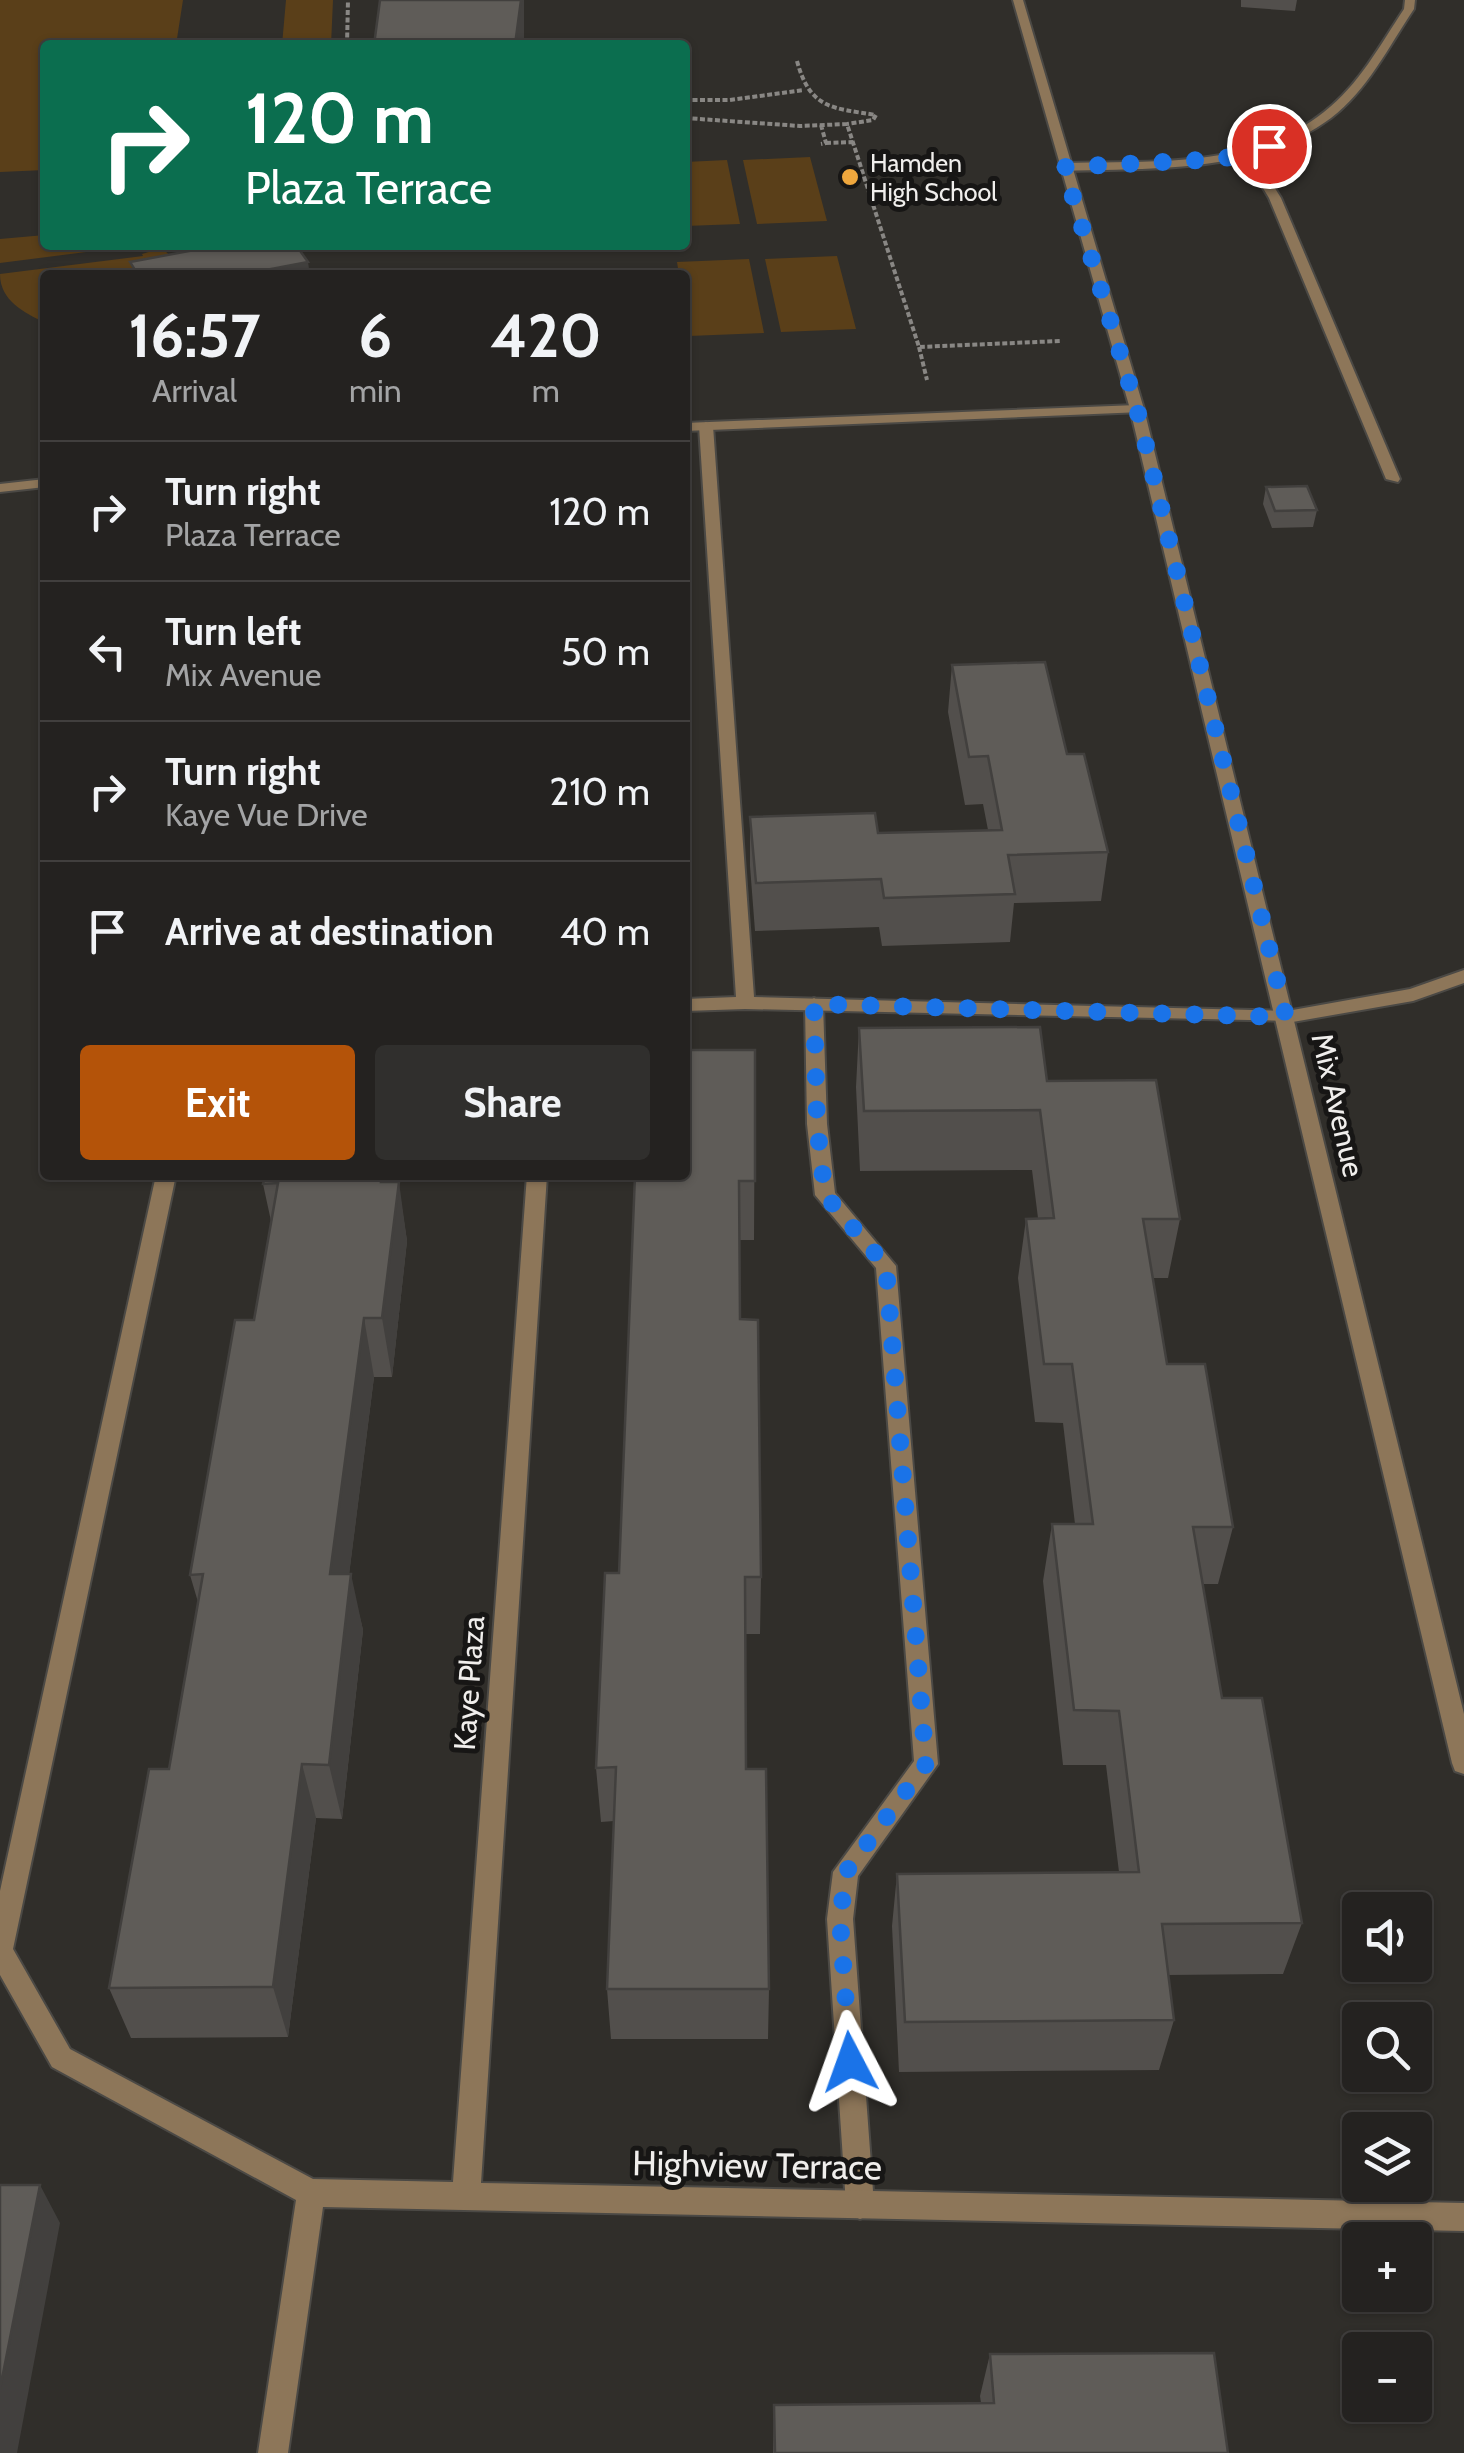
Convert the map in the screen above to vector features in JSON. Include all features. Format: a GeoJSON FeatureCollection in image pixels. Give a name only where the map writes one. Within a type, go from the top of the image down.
{"type":"FeatureCollection","features":[{"type":"Feature","properties":{"kind":"street","name":"Mix Avenue"},"geometry":{"type":"LineString","coordinates":[[1018,0],[1137,409],[1464,1763]]}},
{"type":"Feature","properties":{"kind":"street"},"geometry":{"type":"LineString","coordinates":[[1064,167],[1249,154],[1319,122],[1356,88],[1408,9],[1410,0]]}},
{"type":"Feature","properties":{"kind":"street"},"geometry":{"type":"LineString","coordinates":[[1249,154],[1275,198],[1393,479]]}},
{"type":"Feature","properties":{"kind":"street"},"geometry":{"type":"LineString","coordinates":[[690,428],[1137,409]]}},
{"type":"Feature","properties":{"kind":"street"},"geometry":{"type":"LineString","coordinates":[[706,426],[745,1002]]}},
{"type":"Feature","properties":{"kind":"street"},"geometry":{"type":"LineString","coordinates":[[0,488],[40,484]]}},
{"type":"Feature","properties":{"kind":"street"},"geometry":{"type":"LineString","coordinates":[[690,1005],[745,1002],[1286,1017],[1412,995],[1464,976]]}},
{"type":"Feature","properties":{"kind":"street"},"geometry":{"type":"LineString","coordinates":[[814,1004],[817,1124],[825,1195],[886,1266],[926,1764],[846,1872],[840,1919],[860,2204]]}},
{"type":"Feature","properties":{"kind":"street"},"geometry":{"type":"LineString","coordinates":[[165,1180],[0,1950],[61,2058],[311,2193],[273,2453]]}},
{"type":"Feature","properties":{"kind":"street","name":"Kaye Plaza"},"geometry":{"type":"LineString","coordinates":[[466,2196],[537,1180]]}},
{"type":"Feature","properties":{"kind":"street","name":"Highview Terrace"},"geometry":{"type":"LineString","coordinates":[[311,2193],[1464,2217]]}},
{"type":"Feature","properties":{"kind":"path"},"geometry":{"type":"LineString","coordinates":[[347,40],[348,0]]}},
{"type":"Feature","properties":{"kind":"path"},"geometry":{"type":"LineString","coordinates":[[797,61],[804,90]]}},
{"type":"Feature","properties":{"kind":"path"},"geometry":{"type":"LineString","coordinates":[[690,100],[730,100],[804,90],[826,105],[876,115],[873,120],[821,125],[690,118]]}},
{"type":"Feature","properties":{"kind":"path"},"geometry":{"type":"LineString","coordinates":[[847,124],[918,347],[1060,340]]}},
{"type":"Feature","properties":{"kind":"path"},"geometry":{"type":"LineString","coordinates":[[821,125],[824,144],[853,142]]}},
{"type":"Feature","properties":{"kind":"shaded area"},"geometry":{"type":"Polygon","coordinates":[[[0,0],[183,0],[177,40],[40,40],[40,170],[0,172],[0,0]]]}},
{"type":"Feature","properties":{"kind":"shaded area"},"geometry":{"type":"Polygon","coordinates":[[[286,0],[333,0],[331,40],[282,40],[286,0]]]}},
{"type":"Feature","properties":{"kind":"shaded area"},"geometry":{"type":"Polygon","coordinates":[[[810,157],[827,221],[757,224],[743,160],[810,157]]]}},
{"type":"Feature","properties":{"kind":"shaded area"},"geometry":{"type":"Polygon","coordinates":[[[727,160],[740,224],[690,226],[690,162],[727,160]]]}},
{"type":"Feature","properties":{"kind":"shaded area"},"geometry":{"type":"Polygon","coordinates":[[[40,235],[40,250],[102,250],[0,263],[0,239],[40,235]]]}},
{"type":"Feature","properties":{"kind":"shaded area"},"geometry":{"type":"Polygon","coordinates":[[[164,250],[181,266],[166,270],[40,270],[40,320],[15,304],[1,283],[0,274],[164,250]]]}},
{"type":"Feature","properties":{"kind":"shaded area"},"geometry":{"type":"Polygon","coordinates":[[[837,256],[856,329],[781,332],[765,259],[837,256]]]}},
{"type":"Feature","properties":{"kind":"shaded area"},"geometry":{"type":"Polygon","coordinates":[[[749,259],[764,333],[690,336],[690,270],[678,270],[677,262],[749,259]]]}},
{"type":"Feature","properties":{"kind":"building"},"geometry":{"type":"Polygon","coordinates":[[[380,0],[521,0],[516,40],[375,40],[380,0]]]}},
{"type":"Feature","properties":{"kind":"building"},"geometry":{"type":"Polygon","coordinates":[[[194,250],[300,250],[308,262],[266,270],[135,270],[130,262],[194,250]]]}},
{"type":"Feature","properties":{"kind":"building"},"geometry":{"type":"Polygon","coordinates":[[[1307,486],[1317,510],[1275,511],[1266,487],[1307,486]]]}},
{"type":"Feature","properties":{"kind":"building"},"geometry":{"type":"Polygon","coordinates":[[[1045,662],[1067,754],[1084,754],[1108,852],[1008,855],[1015,894],[884,898],[881,879],[756,883],[750,817],[875,813],[878,833],[1002,830],[988,756],[969,757],[952,665],[1045,662]]]}},
{"type":"Feature","properties":{"kind":"building"},"geometry":{"type":"Polygon","coordinates":[[[1040,1027],[1047,1081],[1156,1080],[1180,1219],[1143,1219],[1167,1364],[1205,1364],[1233,1527],[1193,1527],[1222,1698],[1262,1698],[1302,1923],[1162,1924],[1174,2020],[905,2022],[897,1874],[1139,1872],[1119,1711],[1074,1710],[1052,1524],[1093,1524],[1072,1364],[1044,1364],[1026,1219],[1054,1218],[1040,1110],[864,1111],[859,1028],[1040,1027]]]}},
{"type":"Feature","properties":{"kind":"building"},"geometry":{"type":"Polygon","coordinates":[[[690,1050],[755,1050],[755,1181],[739,1181],[740,1319],[758,1320],[761,1577],[745,1577],[746,1769],[766,1769],[769,1989],[607,1989],[616,1767],[596,1768],[605,1573],[619,1573],[635,1180],[690,1180],[690,1050]]]}},
{"type":"Feature","properties":{"kind":"building"},"geometry":{"type":"Polygon","coordinates":[[[264,1180],[399,1182],[382,1318],[364,1318],[330,1574],[351,1574],[329,1765],[302,1764],[273,1987],[109,1988],[149,1769],[169,1769],[203,1574],[190,1575],[235,1320],[254,1320],[278,1183],[263,1184],[264,1180]]]}},
{"type":"Feature","properties":{"kind":"building"},"geometry":{"type":"Polygon","coordinates":[[[0,2185],[40,2185],[0,2389],[0,2185]]]}},
{"type":"Feature","properties":{"kind":"building"},"geometry":{"type":"Polygon","coordinates":[[[1214,2353],[1228,2453],[775,2453],[774,2405],[994,2403],[990,2354],[1214,2353]]]}},
{"type":"Feature","properties":{"kind":"place","name":"Hamden High School"},"geometry":{"type":"Point","coordinates":[850,177]}},
{"type":"Feature","properties":{"kind":"route"},"geometry":{"type":"LineString","coordinates":[[850,2062],[840,1919],[846,1872],[926,1764],[886,1266],[825,1195],[817,1124],[814,1004],[1286,1017],[1137,409],[1064,167],[1222,159],[1269,146]]}}]}
